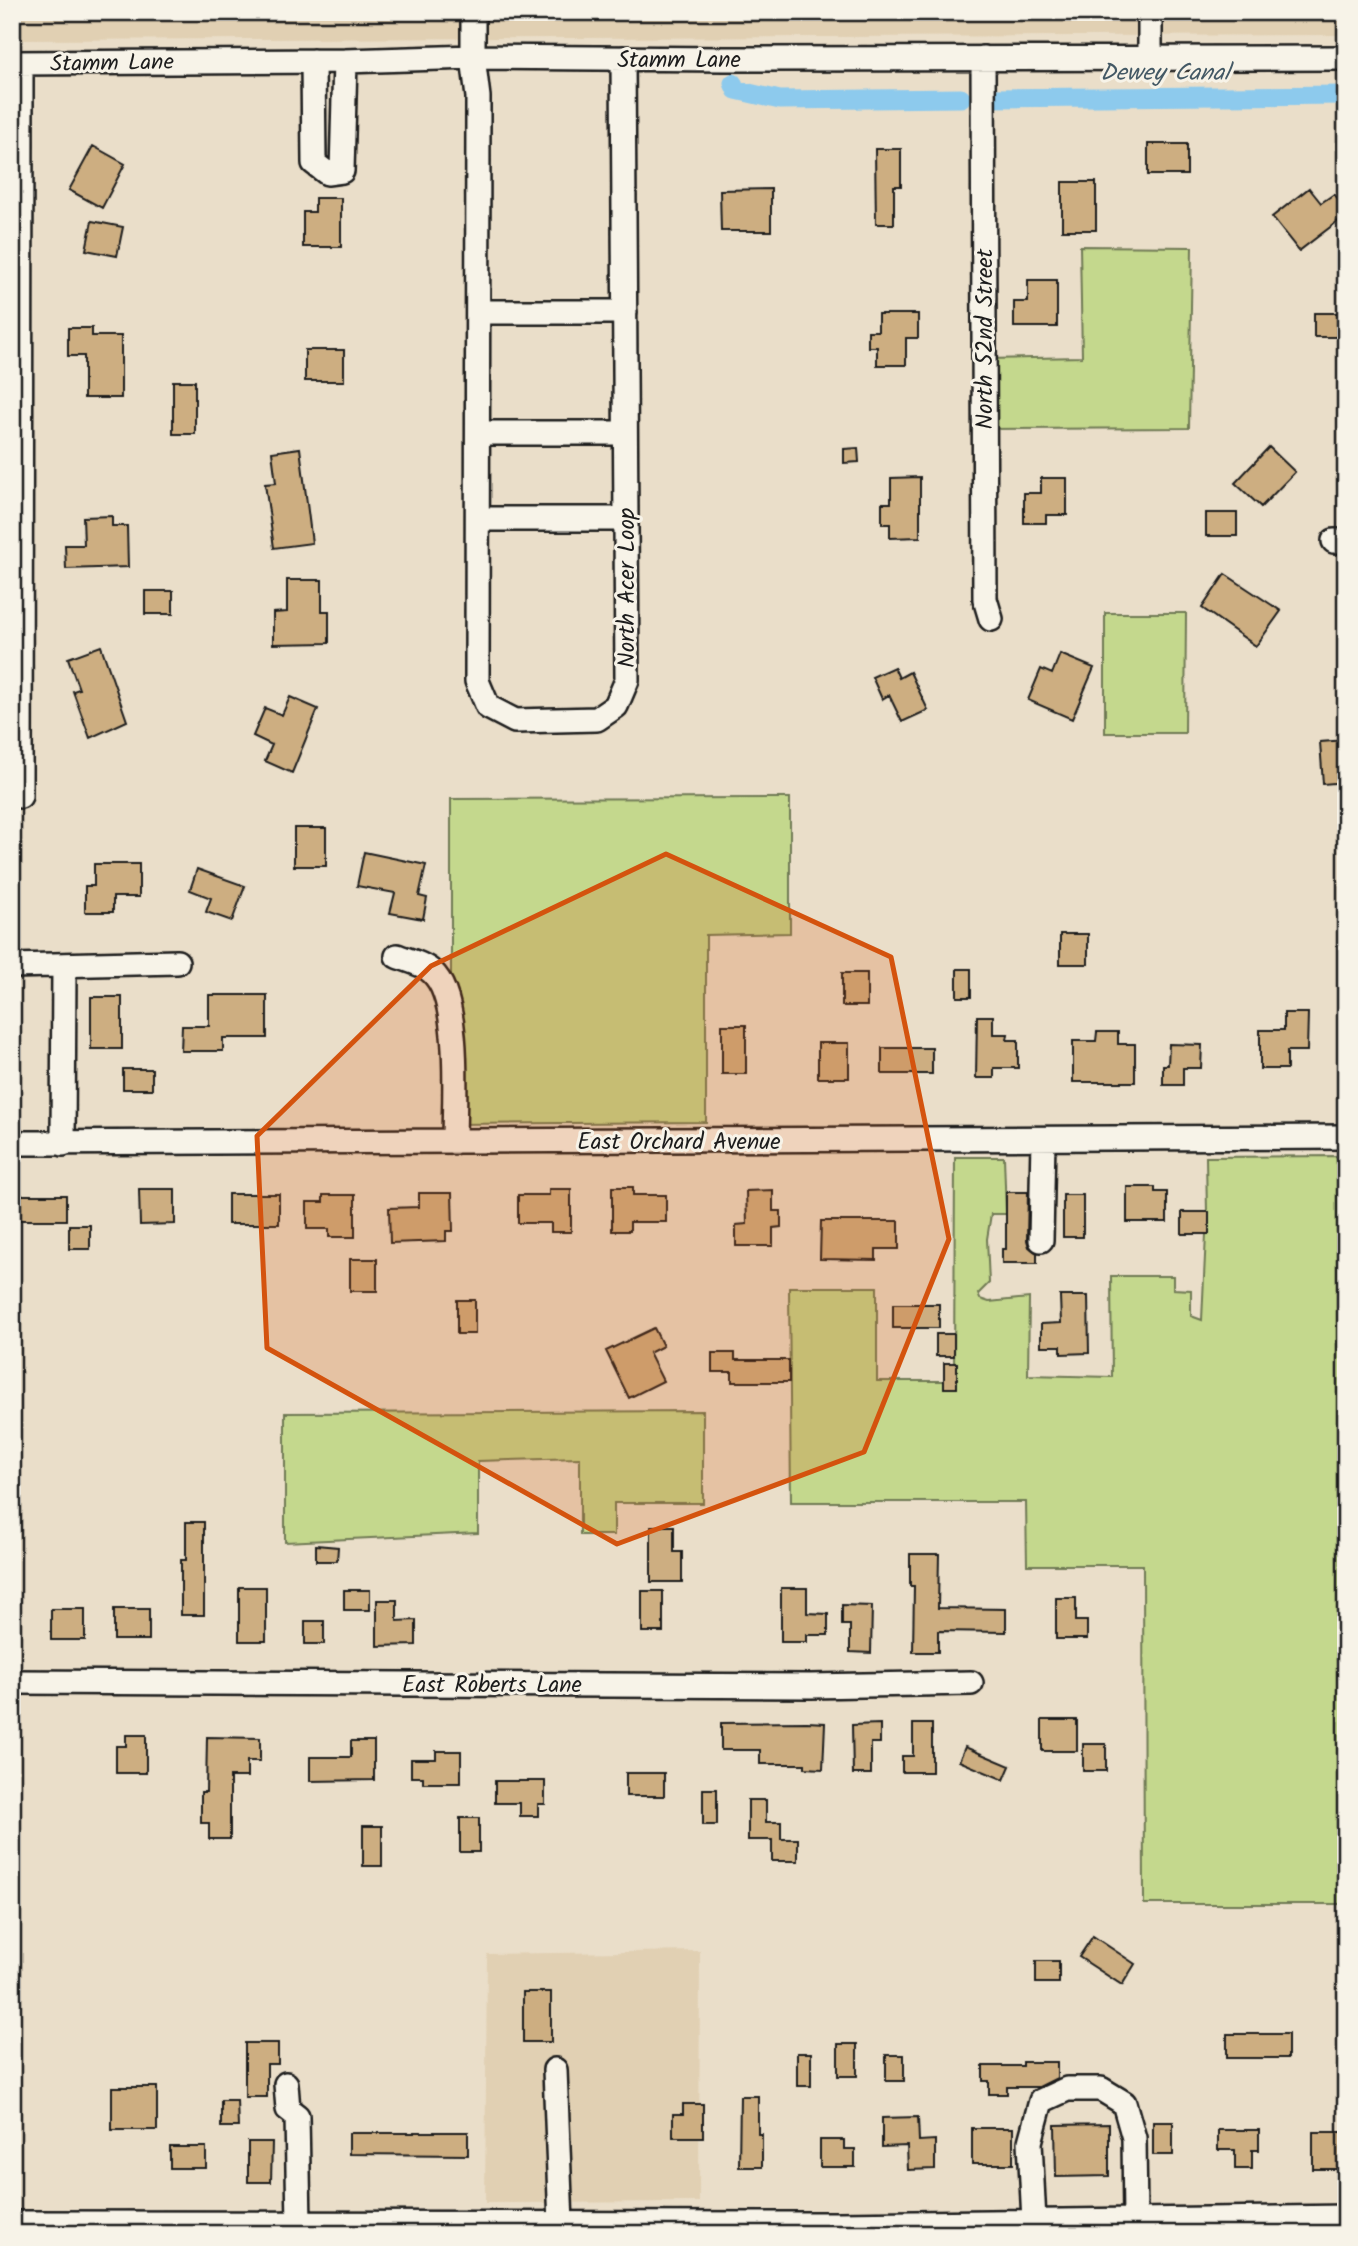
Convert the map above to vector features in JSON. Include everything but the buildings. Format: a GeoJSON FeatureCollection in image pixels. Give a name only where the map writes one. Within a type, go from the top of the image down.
{"type":"FeatureCollection","features":[{"type":"Feature","properties":{"kind":"street","name":"North Acer Loop"},"geometry":{"type":"LineString","coordinates":[[473,12],[473,57],[478,97],[477,681],[488,707],[515,721],[597,719],[616,706],[627,680],[623,58]]}},
{"type":"Feature","properties":{"kind":"street"},"geometry":{"type":"LineString","coordinates":[[1150,12],[1150,59]]}},
{"type":"Feature","properties":{"kind":"street","name":"Stamm Lane"},"geometry":{"type":"LineString","coordinates":[[16,63],[345,61],[473,57],[1346,58]]}},
{"type":"Feature","properties":{"kind":"street","name":"North 52nd Street"},"geometry":{"type":"LineString","coordinates":[[983,58],[985,599],[991,619]]}},
{"type":"Feature","properties":{"kind":"street"},"geometry":{"type":"LineString","coordinates":[[313,61],[314,163],[327,173],[342,171],[345,61]]}},
{"type":"Feature","properties":{"kind":"street"},"geometry":{"type":"LineString","coordinates":[[16,63],[20,796]]}},
{"type":"Feature","properties":{"kind":"street"},"geometry":{"type":"LineString","coordinates":[[478,312],[625,312]]}},
{"type":"Feature","properties":{"kind":"street"},"geometry":{"type":"LineString","coordinates":[[478,433],[625,433]]}},
{"type":"Feature","properties":{"kind":"street"},"geometry":{"type":"LineString","coordinates":[[478,519],[626,519]]}},
{"type":"Feature","properties":{"kind":"street"},"geometry":{"type":"LineString","coordinates":[[397,956],[432,971],[447,994],[454,1048],[454,1142]]}},
{"type":"Feature","properties":{"kind":"street"},"geometry":{"type":"LineString","coordinates":[[12,966],[177,962]]}},
{"type":"Feature","properties":{"kind":"street"},"geometry":{"type":"LineString","coordinates":[[62,1144],[64,965]]}},
{"type":"Feature","properties":{"kind":"street","name":"East Orchard Avenue"},"geometry":{"type":"LineString","coordinates":[[12,1143],[1346,1137]]}},
{"type":"Feature","properties":{"kind":"street"},"geometry":{"type":"LineString","coordinates":[[1041,1240],[1043,1139]]}},
{"type":"Feature","properties":{"kind":"street","name":"East Roberts Lane"},"geometry":{"type":"LineString","coordinates":[[12,1682],[798,1686],[971,1683]]}},
{"type":"Feature","properties":{"kind":"street"},"geometry":{"type":"LineString","coordinates":[[555,2070],[561,2224]]}},
{"type":"Feature","properties":{"kind":"street"},"geometry":{"type":"LineString","coordinates":[[285,2084],[288,2109],[297,2116],[286,2227]]}},
{"type":"Feature","properties":{"kind":"street"},"geometry":{"type":"LineString","coordinates":[[1034,2221],[1030,2142],[1035,2122],[1041,2101],[1067,2089],[1101,2089],[1124,2103],[1134,2138],[1135,2219]]}},
{"type":"Feature","properties":{"kind":"street"},"geometry":{"type":"LineString","coordinates":[[12,2223],[286,2227],[561,2224],[704,2229],[1346,2217]]}},
{"type":"Feature","properties":{"kind":"highlighted area"},"geometry":{"type":"Polygon","coordinates":[[[666,854],[891,957],[949,1239],[864,1452],[617,1544],[267,1348],[257,1136],[431,966],[666,854]]]}},
{"type":"Feature","properties":{"kind":"shaded area"},"geometry":{"type":"Polygon","coordinates":[[[12,12],[1346,12],[1346,35],[12,40],[12,12]]]}},
{"type":"Feature","properties":{"kind":"shaded area"},"geometry":{"type":"Polygon","coordinates":[[[700,1951],[699,2202],[485,2203],[487,1954],[700,1951]]]}},
{"type":"Feature","properties":{"kind":"green space"},"geometry":{"type":"Polygon","coordinates":[[[1080,246],[1192,247],[1189,428],[986,429],[987,359],[1082,357],[1080,246]]]}},
{"type":"Feature","properties":{"kind":"green space"},"geometry":{"type":"Polygon","coordinates":[[[1105,613],[1186,613],[1185,733],[1105,733],[1105,613]]]}},
{"type":"Feature","properties":{"kind":"green space"},"geometry":{"type":"Polygon","coordinates":[[[790,798],[790,933],[706,935],[706,1122],[451,1124],[451,799],[790,798]]]}},
{"type":"Feature","properties":{"kind":"green space"},"geometry":{"type":"Polygon","coordinates":[[[1346,1156],[1346,1904],[1144,1904],[1143,1565],[1027,1565],[1026,1502],[791,1502],[789,1287],[877,1287],[877,1381],[954,1381],[955,1157],[1004,1157],[1006,1214],[991,1214],[987,1239],[989,1283],[978,1294],[980,1299],[989,1302],[1029,1298],[1028,1375],[1112,1377],[1111,1276],[1173,1276],[1173,1289],[1191,1290],[1191,1316],[1202,1320],[1207,1213],[1206,1157],[1346,1156]]]}},
{"type":"Feature","properties":{"kind":"green space"},"geometry":{"type":"Polygon","coordinates":[[[703,1411],[703,1503],[614,1503],[614,1535],[580,1535],[580,1458],[478,1461],[478,1533],[285,1542],[285,1413],[703,1411]]]}},
{"type":"Feature","properties":{"kind":"waterway","name":"Dewey Canal"},"geometry":{"type":"LineString","coordinates":[[733,83],[736,90],[780,100],[961,98]]}},
{"type":"Feature","properties":{"kind":"waterway","name":"Dewey Canal"},"geometry":{"type":"LineString","coordinates":[[984,98],[1346,95]]}}]}
